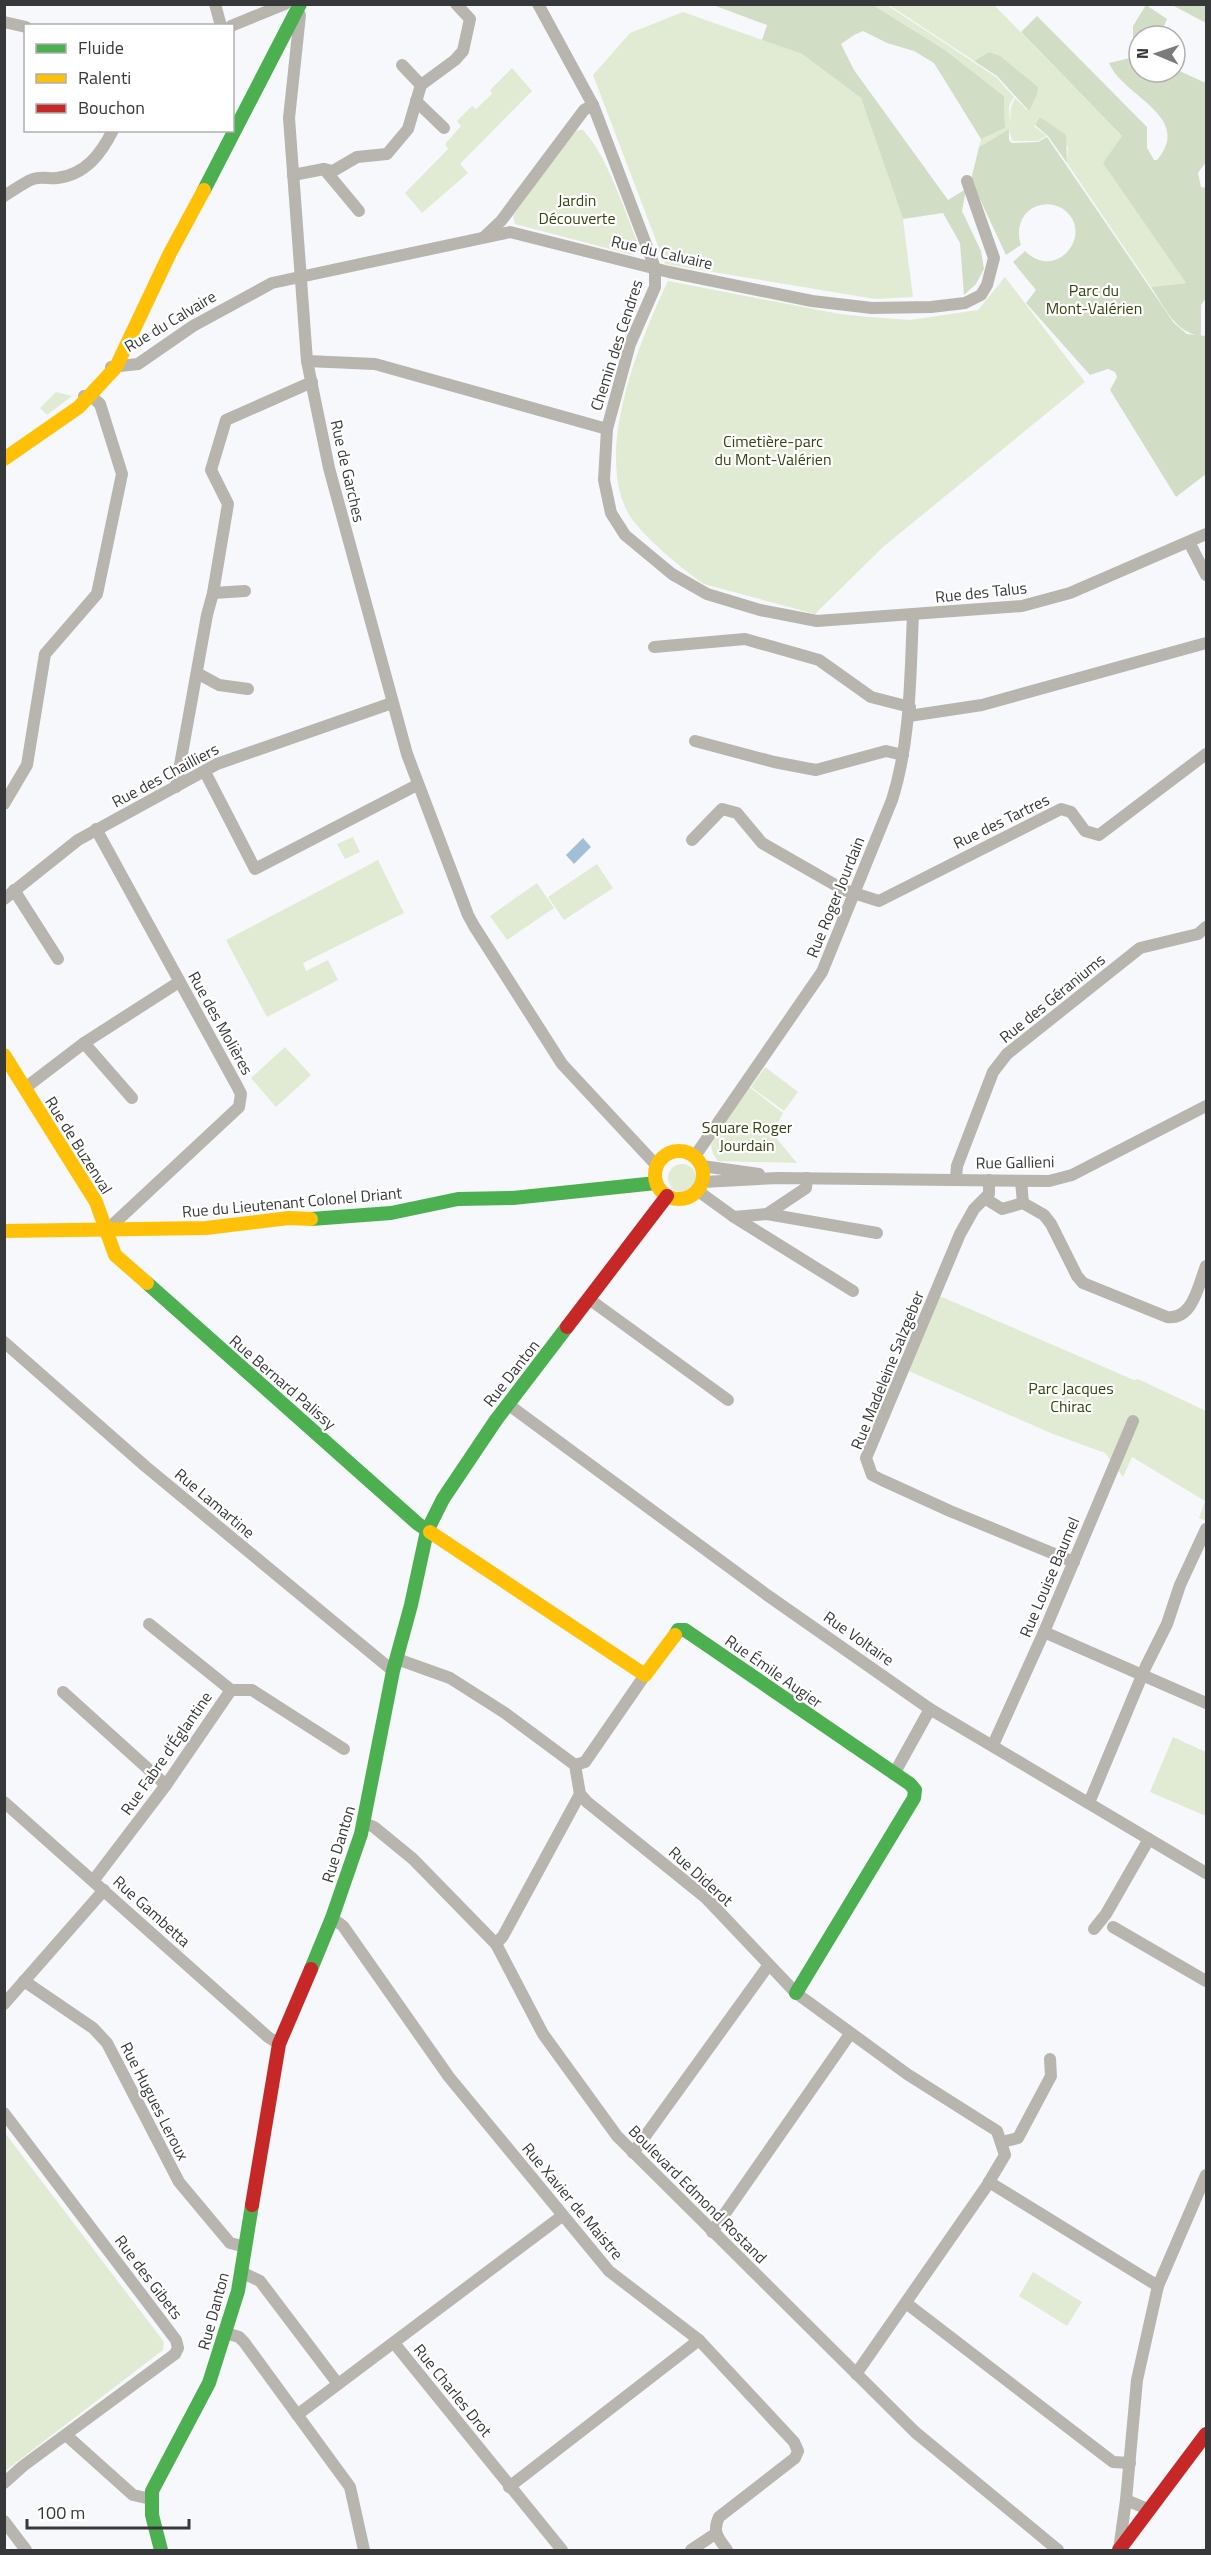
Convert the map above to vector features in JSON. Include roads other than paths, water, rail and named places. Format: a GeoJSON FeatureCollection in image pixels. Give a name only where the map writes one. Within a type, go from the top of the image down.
{"type":"FeatureCollection","features":[{"type":"Feature","properties":{"kind":"street"},"geometry":{"type":"LineString","coordinates":[[215,4],[220,24]]}},
{"type":"Feature","properties":{"kind":"street"},"geometry":{"type":"LineString","coordinates":[[234,25],[285,4]]}},
{"type":"Feature","properties":{"kind":"street"},"geometry":{"type":"LineString","coordinates":[[4,459],[80,409],[111,367],[288,31],[300,4]]}},
{"type":"Feature","properties":{"kind":"street","name":"Rue de Garches"},"geometry":{"type":"LineString","coordinates":[[300,4],[289,118],[307,361],[329,468],[392,703],[417,784],[474,926],[562,1064],[657,1166]]}},
{"type":"Feature","properties":{"kind":"street"},"geometry":{"type":"LineString","coordinates":[[293,175],[324,170],[333,171],[357,157],[387,154],[408,129],[421,85],[455,60],[463,51],[470,20],[456,4]]}},
{"type":"Feature","properties":{"kind":"street"},"geometry":{"type":"LineString","coordinates":[[538,4],[593,105],[655,268]]}},
{"type":"Feature","properties":{"kind":"street"},"geometry":{"type":"LineString","coordinates":[[4,22],[24,27]]}},
{"type":"Feature","properties":{"kind":"street"},"geometry":{"type":"LineString","coordinates":[[402,65],[421,85]]}},
{"type":"Feature","properties":{"kind":"street"},"geometry":{"type":"LineString","coordinates":[[416,101],[444,128]]}},
{"type":"Feature","properties":{"kind":"street"},"geometry":{"type":"LineString","coordinates":[[483,238],[501,220],[584,110],[593,105]]}},
{"type":"Feature","properties":{"kind":"street"},"geometry":{"type":"LineString","coordinates":[[4,196],[35,178],[67,176],[91,164],[103,149],[111,132]]}},
{"type":"Feature","properties":{"kind":"street"},"geometry":{"type":"LineString","coordinates":[[324,170],[358,211]]}},
{"type":"Feature","properties":{"kind":"street","name":"Rue du Calvaire"},"geometry":{"type":"LineString","coordinates":[[111,367],[138,364],[231,304],[272,283],[510,231],[655,268],[812,301],[872,308],[953,305],[981,295],[991,278],[994,258],[967,181]]}},
{"type":"Feature","properties":{"kind":"street"},"geometry":{"type":"LineString","coordinates":[[501,220],[510,231]]}},
{"type":"Feature","properties":{"kind":"street","name":"Chemin des Cendres"},"geometry":{"type":"LineString","coordinates":[[655,268],[655,287],[630,344],[607,429],[604,480],[611,513],[625,535],[657,562],[707,594],[760,610],[817,621]]}},
{"type":"Feature","properties":{"kind":"street"},"geometry":{"type":"LineString","coordinates":[[307,361],[375,364],[607,429]]}},
{"type":"Feature","properties":{"kind":"street"},"geometry":{"type":"LineString","coordinates":[[176,787],[228,504],[211,470],[226,420],[312,382]]}},
{"type":"Feature","properties":{"kind":"street"},"geometry":{"type":"LineString","coordinates":[[4,804],[10,783],[29,758],[45,654],[97,594],[122,474],[100,404],[88,396]]}},
{"type":"Feature","properties":{"kind":"street","name":"Rue des Talus"},"geometry":{"type":"LineString","coordinates":[[817,621],[1022,606],[1070,593],[1206,534]]}},
{"type":"Feature","properties":{"kind":"street"},"geometry":{"type":"LineString","coordinates":[[1189,542],[1206,575]]}},
{"type":"Feature","properties":{"kind":"street"},"geometry":{"type":"LineString","coordinates":[[213,593],[245,591]]}},
{"type":"Feature","properties":{"kind":"street","name":"Rue Roger Jourdain"},"geometry":{"type":"LineString","coordinates":[[698,1161],[822,972],[892,800],[903,755],[909,711],[914,615]]}},
{"type":"Feature","properties":{"kind":"street"},"geometry":{"type":"LineString","coordinates":[[654,647],[744,639],[812,657],[871,697],[909,711],[982,705],[1206,643]]}},
{"type":"Feature","properties":{"kind":"street"},"geometry":{"type":"LineString","coordinates":[[197,673],[219,685],[248,689]]}},
{"type":"Feature","properties":{"kind":"street","name":"Rue des Chailliers"},"geometry":{"type":"LineString","coordinates":[[4,899],[78,840],[217,764],[392,703]]}},
{"type":"Feature","properties":{"kind":"street"},"geometry":{"type":"LineString","coordinates":[[695,741],[774,762],[816,770],[886,751],[903,755]]}},
{"type":"Feature","properties":{"kind":"street","name":"Rue des Tartres"},"geometry":{"type":"LineString","coordinates":[[854,892],[879,901],[1061,809],[1071,812],[1085,831],[1099,835],[1206,754]]}},
{"type":"Feature","properties":{"kind":"street"},"geometry":{"type":"LineString","coordinates":[[206,772],[255,869],[417,784]]}},
{"type":"Feature","properties":{"kind":"street"},"geometry":{"type":"LineString","coordinates":[[692,840],[722,809],[737,813],[762,843],[844,890],[854,892]]}},
{"type":"Feature","properties":{"kind":"street","name":"Rue des Molières"},"geometry":{"type":"LineString","coordinates":[[96,829],[241,1094],[239,1107],[107,1230]]}},
{"type":"Feature","properties":{"kind":"street"},"geometry":{"type":"LineString","coordinates":[[14,890],[58,959]]}},
{"type":"Feature","properties":{"kind":"street","name":"Rue des Géraniums"},"geometry":{"type":"LineString","coordinates":[[956,1178],[957,1166],[993,1072],[1007,1054],[1140,948],[1198,934],[1206,927]]}},
{"type":"Feature","properties":{"kind":"street"},"geometry":{"type":"LineString","coordinates":[[25,1088],[84,1042],[179,982]]}},
{"type":"Feature","properties":{"kind":"street"},"geometry":{"type":"LineString","coordinates":[[84,1042],[132,1098]]}},
{"type":"Feature","properties":{"kind":"street","name":"Rue de Buzenval"},"geometry":{"type":"LineString","coordinates":[[4,1055],[96,1202],[117,1257]]}},
{"type":"Feature","properties":{"kind":"street","name":"Rue Gallieni"},"geometry":{"type":"LineString","coordinates":[[700,1186],[778,1178],[956,1178],[1021,1182],[1049,1181],[1072,1175],[1206,1106]]}},
{"type":"Feature","properties":{"kind":"street"},"geometry":{"type":"LineString","coordinates":[[700,1186],[683,1199],[667,1196],[656,1183],[657,1166],[664,1155],[673,1151],[685,1151],[698,1161],[700,1186],[734,1217],[853,1291]]}},
{"type":"Feature","properties":{"kind":"street","name":"Rue Gallieni"},"geometry":{"type":"LineString","coordinates":[[698,1161],[778,1178]]}},
{"type":"Feature","properties":{"kind":"street"},"geometry":{"type":"LineString","coordinates":[[767,1214],[806,1188],[807,1178]]}},
{"type":"Feature","properties":{"kind":"street"},"geometry":{"type":"LineString","coordinates":[[989,1180],[989,1194],[986,1199],[1002,1209],[1023,1203],[1044,1215],[1083,1283],[1167,1317],[1180,1317],[1189,1309],[1206,1266]]}},
{"type":"Feature","properties":{"kind":"street"},"geometry":{"type":"LineString","coordinates":[[1021,1182],[1023,1203]]}},
{"type":"Feature","properties":{"kind":"street","name":"Rue du Lieutenant Colonel Driant"},"geometry":{"type":"LineString","coordinates":[[4,1231],[206,1228],[279,1219],[326,1219],[391,1213],[458,1199],[510,1198],[656,1183]]}},
{"type":"Feature","properties":{"kind":"street","name":"Rue Danton"},"geometry":{"type":"LineString","coordinates":[[161,2550],[152,2515],[151,2499],[155,2481],[209,2383],[226,2333],[238,2291],[279,2044],[332,1918],[364,1823],[395,1665],[427,1531],[469,1459],[667,1196]]}},
{"type":"Feature","properties":{"kind":"street","name":"Rue Madeleine Salzgeber"},"geometry":{"type":"LineString","coordinates":[[986,1199],[974,1209],[960,1234],[866,1458],[872,1475],[950,1511],[1074,1562]]}},
{"type":"Feature","properties":{"kind":"street"},"geometry":{"type":"LineString","coordinates":[[734,1217],[767,1214],[877,1233]]}},
{"type":"Feature","properties":{"kind":"street","name":"Rue Bernard Palissy"},"geometry":{"type":"LineString","coordinates":[[117,1257],[427,1531]]}},
{"type":"Feature","properties":{"kind":"street"},"geometry":{"type":"LineString","coordinates":[[589,1299],[728,1400]]}},
{"type":"Feature","properties":{"kind":"street","name":"Rue Lamartine"},"geometry":{"type":"LineString","coordinates":[[4,1342],[154,1474],[395,1665]]}},
{"type":"Feature","properties":{"kind":"street","name":"Rue Voltaire"},"geometry":{"type":"LineString","coordinates":[[509,1405],[767,1595],[930,1709],[1206,1873]]}},
{"type":"Feature","properties":{"kind":"street","name":"Rue Louise Baumel"},"geometry":{"type":"LineString","coordinates":[[993,1745],[1044,1632],[1133,1421]]}},
{"type":"Feature","properties":{"kind":"street"},"geometry":{"type":"LineString","coordinates":[[1091,1798],[1142,1676],[1167,1624],[1180,1585],[1206,1529]]}},
{"type":"Feature","properties":{"kind":"street"},"geometry":{"type":"LineString","coordinates":[[427,1531],[645,1675],[585,1762],[575,1765]]}},
{"type":"Feature","properties":{"kind":"street"},"geometry":{"type":"LineString","coordinates":[[149,1624],[231,1690]]}},
{"type":"Feature","properties":{"kind":"street","name":"Rue Émile Augier"},"geometry":{"type":"LineString","coordinates":[[645,1675],[678,1630],[685,1630],[915,1790],[914,1798],[796,1994]]}},
{"type":"Feature","properties":{"kind":"street"},"geometry":{"type":"LineString","coordinates":[[1044,1632],[1206,1703]]}},
{"type":"Feature","properties":{"kind":"street"},"geometry":{"type":"LineString","coordinates":[[395,1665],[450,1678],[505,1713],[575,1765],[580,1794],[503,1936],[496,1944]]}},
{"type":"Feature","properties":{"kind":"street","name":"Rue Fabre d'Églantine"},"geometry":{"type":"LineString","coordinates":[[93,1881],[166,1785],[231,1690],[252,1690],[344,1749]]}},
{"type":"Feature","properties":{"kind":"street"},"geometry":{"type":"LineString","coordinates":[[63,1692],[166,1785]]}},
{"type":"Feature","properties":{"kind":"street"},"geometry":{"type":"LineString","coordinates":[[894,1774],[930,1709]]}},
{"type":"Feature","properties":{"kind":"street","name":"Rue Diderot"},"geometry":{"type":"LineString","coordinates":[[580,1794],[706,1898],[796,1994],[908,2074],[997,2131],[1004,2149]]}},
{"type":"Feature","properties":{"kind":"street","name":"Rue Gambetta"},"geometry":{"type":"LineString","coordinates":[[4,1802],[268,2037],[279,2044]]}},
{"type":"Feature","properties":{"kind":"street","name":"Boulevard Edmond Rostand"},"geometry":{"type":"LineString","coordinates":[[364,1823],[374,1827],[413,1859],[496,1944],[532,2015],[556,2054],[595,2108],[633,2153],[915,2432],[1058,2550]]}},
{"type":"Feature","properties":{"kind":"street"},"geometry":{"type":"LineString","coordinates":[[1094,1929],[1106,1914],[1149,1839]]}},
{"type":"Feature","properties":{"kind":"street"},"geometry":{"type":"LineString","coordinates":[[4,2004],[104,1890]]}},
{"type":"Feature","properties":{"kind":"street","name":"Rue Xavier de Maistre"},"geometry":{"type":"LineString","coordinates":[[332,1918],[343,1926],[448,2077],[609,2271],[699,2340],[794,2442],[798,2451],[795,2458],[719,2517],[715,2526],[715,2534]]}},
{"type":"Feature","properties":{"kind":"street"},"geometry":{"type":"LineString","coordinates":[[1113,1927],[1206,1982]]}},
{"type":"Feature","properties":{"kind":"street"},"geometry":{"type":"LineString","coordinates":[[633,2153],[768,1966]]}},
{"type":"Feature","properties":{"kind":"street","name":"Rue Hugues Leroux"},"geometry":{"type":"LineString","coordinates":[[24,1981],[93,2028],[107,2043],[179,2182],[230,2242],[246,2247]]}},
{"type":"Feature","properties":{"kind":"street"},"geometry":{"type":"LineString","coordinates":[[712,2232],[850,2034]]}},
{"type":"Feature","properties":{"kind":"street"},"geometry":{"type":"LineString","coordinates":[[856,2374],[989,2182],[1004,2149],[1018,2138],[1051,2076],[1050,2059]]}},
{"type":"Feature","properties":{"kind":"street","name":"Rue des Gibets"},"geometry":{"type":"LineString","coordinates":[[4,2113],[176,2340],[178,2349],[175,2354],[66,2435]]}},
{"type":"Feature","properties":{"kind":"street"},"geometry":{"type":"LineString","coordinates":[[1119,2550],[1118,2541],[1126,2500],[1137,2380],[1158,2286],[1206,2179]]}},
{"type":"Feature","properties":{"kind":"street"},"geometry":{"type":"LineString","coordinates":[[989,2182],[1158,2286]]}},
{"type":"Feature","properties":{"kind":"street"},"geometry":{"type":"LineString","coordinates":[[394,2343],[562,2216]]}},
{"type":"Feature","properties":{"kind":"street"},"geometry":{"type":"LineString","coordinates":[[241,2272],[260,2281],[338,2384]]}},
{"type":"Feature","properties":{"kind":"street"},"geometry":{"type":"LineString","coordinates":[[906,2302],[1113,2462],[1130,2463]]}},
{"type":"Feature","properties":{"kind":"street"},"geometry":{"type":"LineString","coordinates":[[226,2333],[239,2337],[244,2342],[350,2487],[364,2550]]}},
{"type":"Feature","properties":{"kind":"street"},"geometry":{"type":"LineString","coordinates":[[509,2487],[699,2340]]}},
{"type":"Feature","properties":{"kind":"street","name":"Rue Charles Drot"},"geometry":{"type":"LineString","coordinates":[[297,2415],[394,2343],[562,2550]]}},
{"type":"Feature","properties":{"kind":"street"},"geometry":{"type":"LineString","coordinates":[[1119,2550],[1206,2434]]}},
{"type":"Feature","properties":{"kind":"street"},"geometry":{"type":"LineString","coordinates":[[4,2483],[23,2466],[66,2435],[133,2494],[151,2499]]}},
{"type":"Feature","properties":{"kind":"street"},"geometry":{"type":"LineString","coordinates":[[1126,2500],[1150,2510]]}},
{"type":"Feature","properties":{"kind":"street"},"geometry":{"type":"LineString","coordinates":[[6,2528],[26,2550]]}},
{"type":"Feature","properties":{"kind":"street"},"geometry":{"type":"LineString","coordinates":[[691,2550],[715,2534],[727,2550]]}},
{"type":"Feature","properties":{"kind":"water"},"geometry":{"type":"Polygon","coordinates":[[[583,838],[591,847],[574,864],[566,855],[583,838]]]}},
{"type":"Feature","properties":{"kind":"park label","name":"Jardin Découverte"},"geometry":{"type":"Point","coordinates":[577,209]}},
{"type":"Feature","properties":{"kind":"park label","name":"Parc du Mont-Valérien"},"geometry":{"type":"Point","coordinates":[1094,299]}},
{"type":"Feature","properties":{"kind":"park label","name":"Cimetière-parc du Mont-Valérien"},"geometry":{"type":"Point","coordinates":[773,450]}},
{"type":"Feature","properties":{"kind":"park label","name":"Square Roger Jourdain"},"geometry":{"type":"Point","coordinates":[747,1136]}},
{"type":"Feature","properties":{"kind":"park label","name":"Parc Jacques Chirac"},"geometry":{"type":"Point","coordinates":[1071,1397]}}]}
